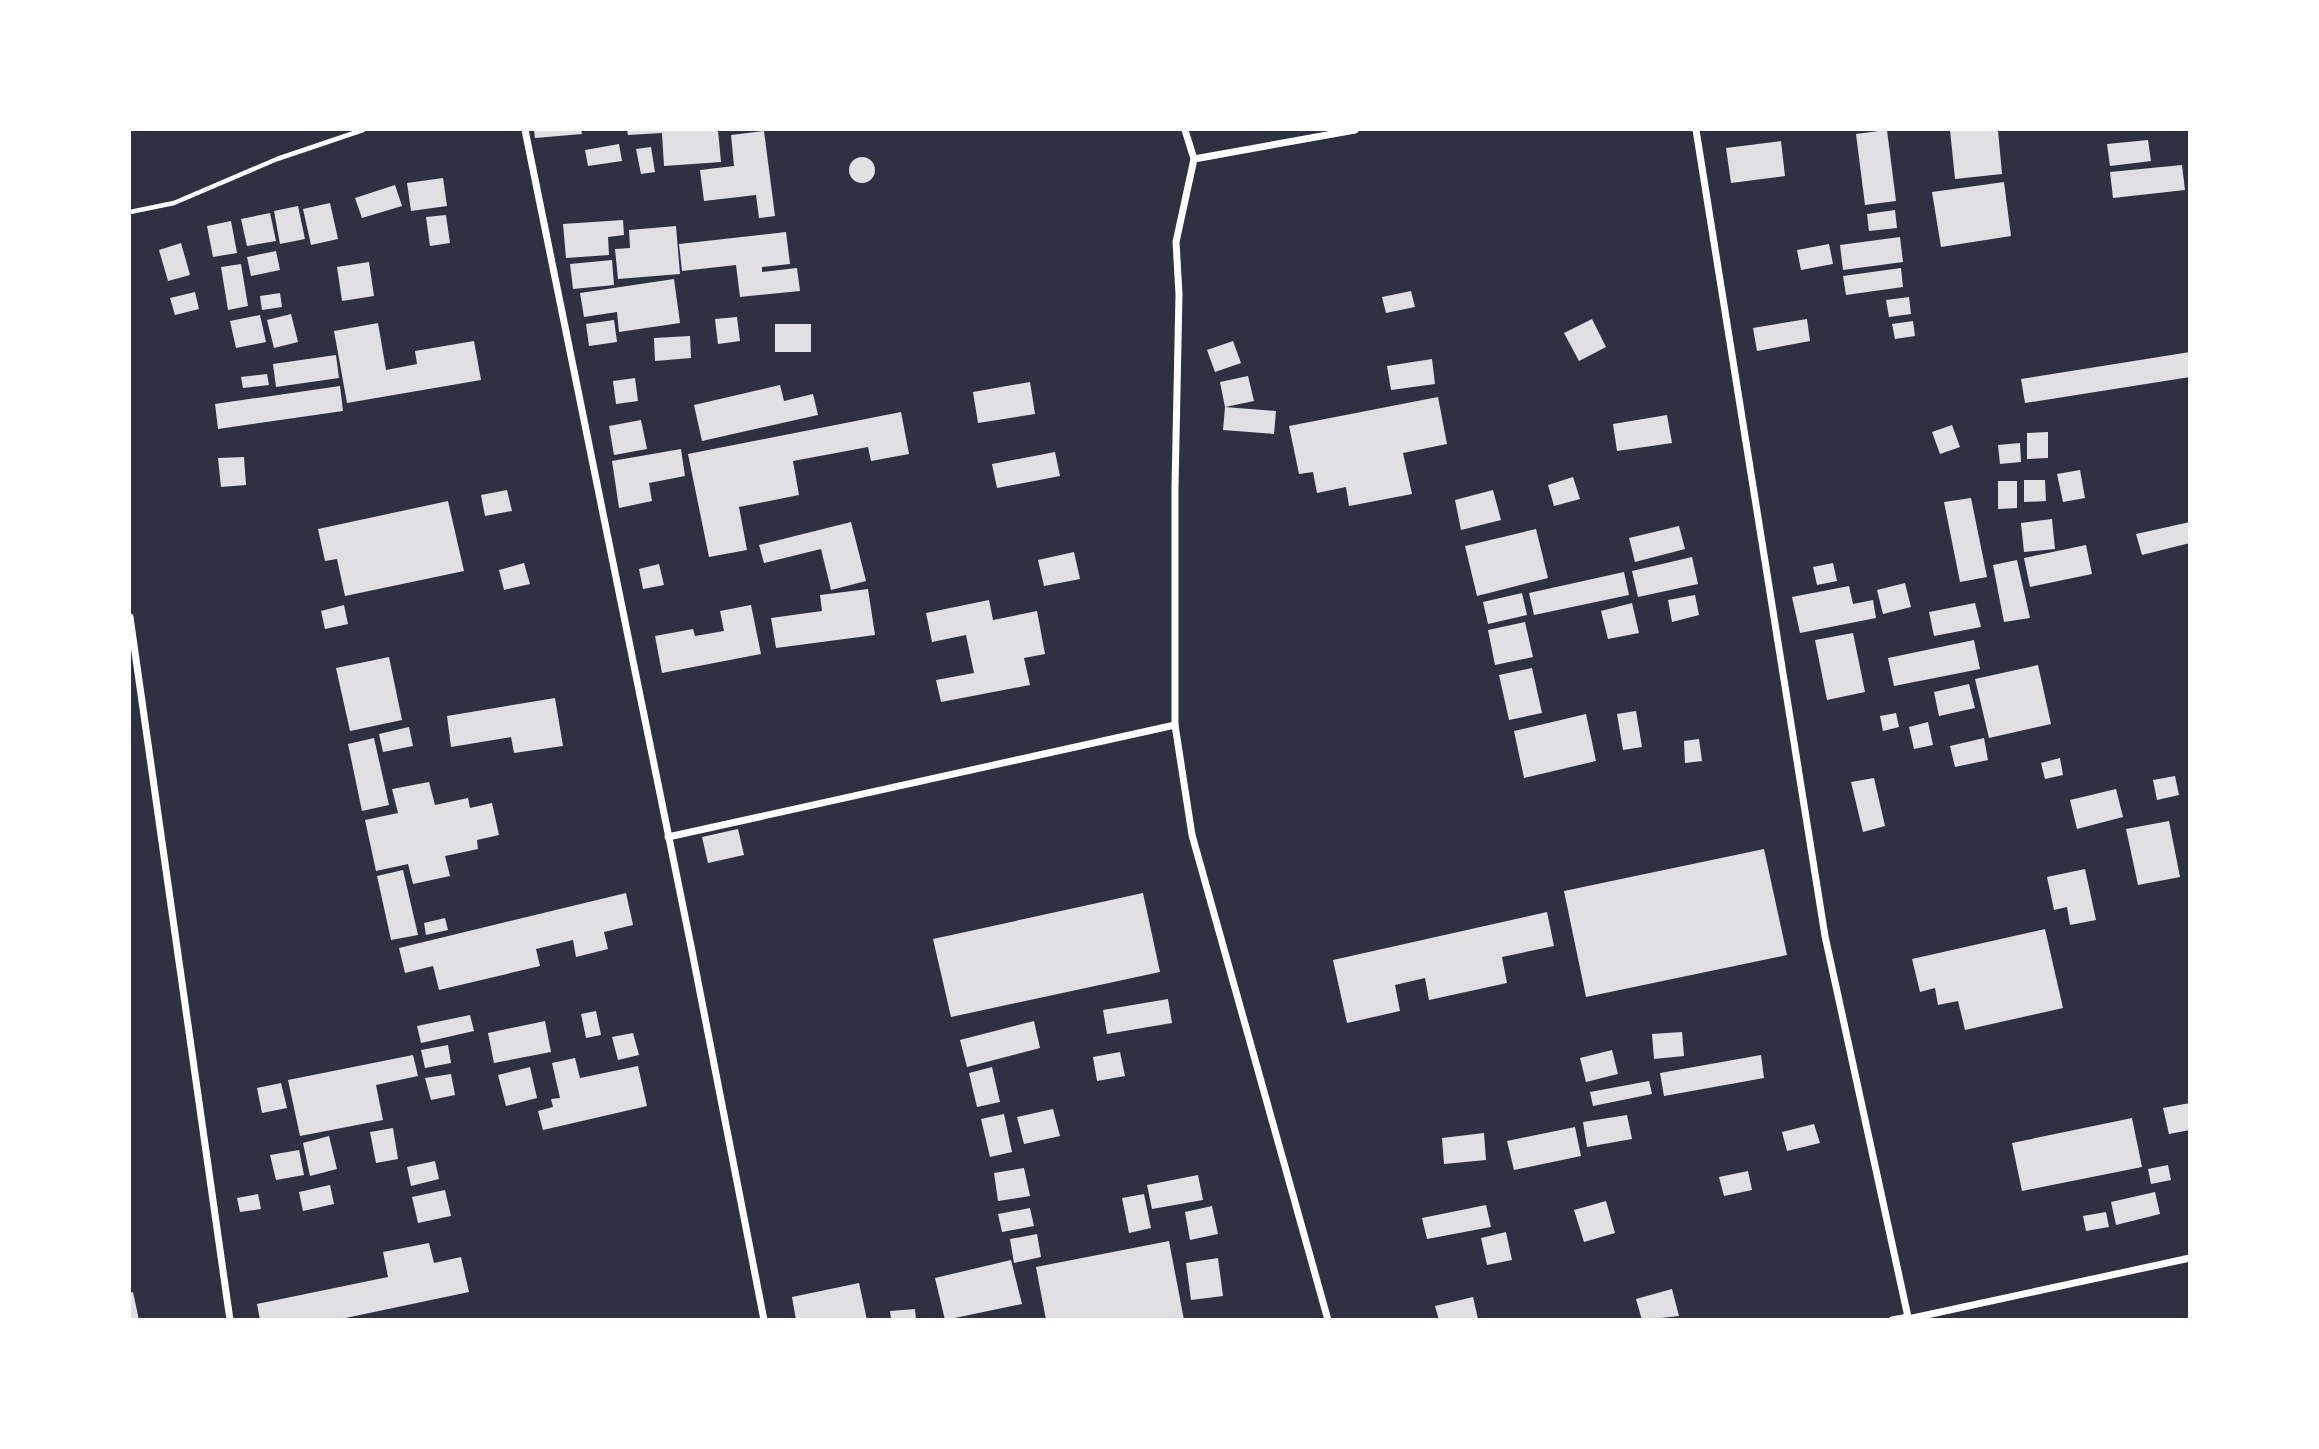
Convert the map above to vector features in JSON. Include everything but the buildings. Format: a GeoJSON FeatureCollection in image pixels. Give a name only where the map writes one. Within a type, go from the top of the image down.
{"type":"FeatureCollection","features":[{"type":"Feature","properties":{"kind":"street"},"geometry":{"type":"LineString","coordinates":[[525,130],[764,1320]]}},
{"type":"Feature","properties":{"kind":"street"},"geometry":{"type":"LineString","coordinates":[[1185,130],[1194,159],[1176,242],[1179,294],[1175,486],[1175,725],[1192,835],[1328,1320]]}},
{"type":"Feature","properties":{"kind":"street"},"geometry":{"type":"LineString","coordinates":[[1194,159],[1355,130]]}},
{"type":"Feature","properties":{"kind":"street"},"geometry":{"type":"LineString","coordinates":[[1696,130],[1825,936],[1908,1318]]}},
{"type":"Feature","properties":{"kind":"street"},"geometry":{"type":"LineString","coordinates":[[130,617],[230,1320]]}},
{"type":"Feature","properties":{"kind":"street"},"geometry":{"type":"LineString","coordinates":[[668,836],[1175,725]]}},
{"type":"Feature","properties":{"kind":"street"},"geometry":{"type":"LineString","coordinates":[[1892,1320],[2189,1258]]}},
{"type":"Feature","properties":{"kind":"path"},"geometry":{"type":"LineString","coordinates":[[130,212],[174,203],[277,159],[363,130]]}}]}
